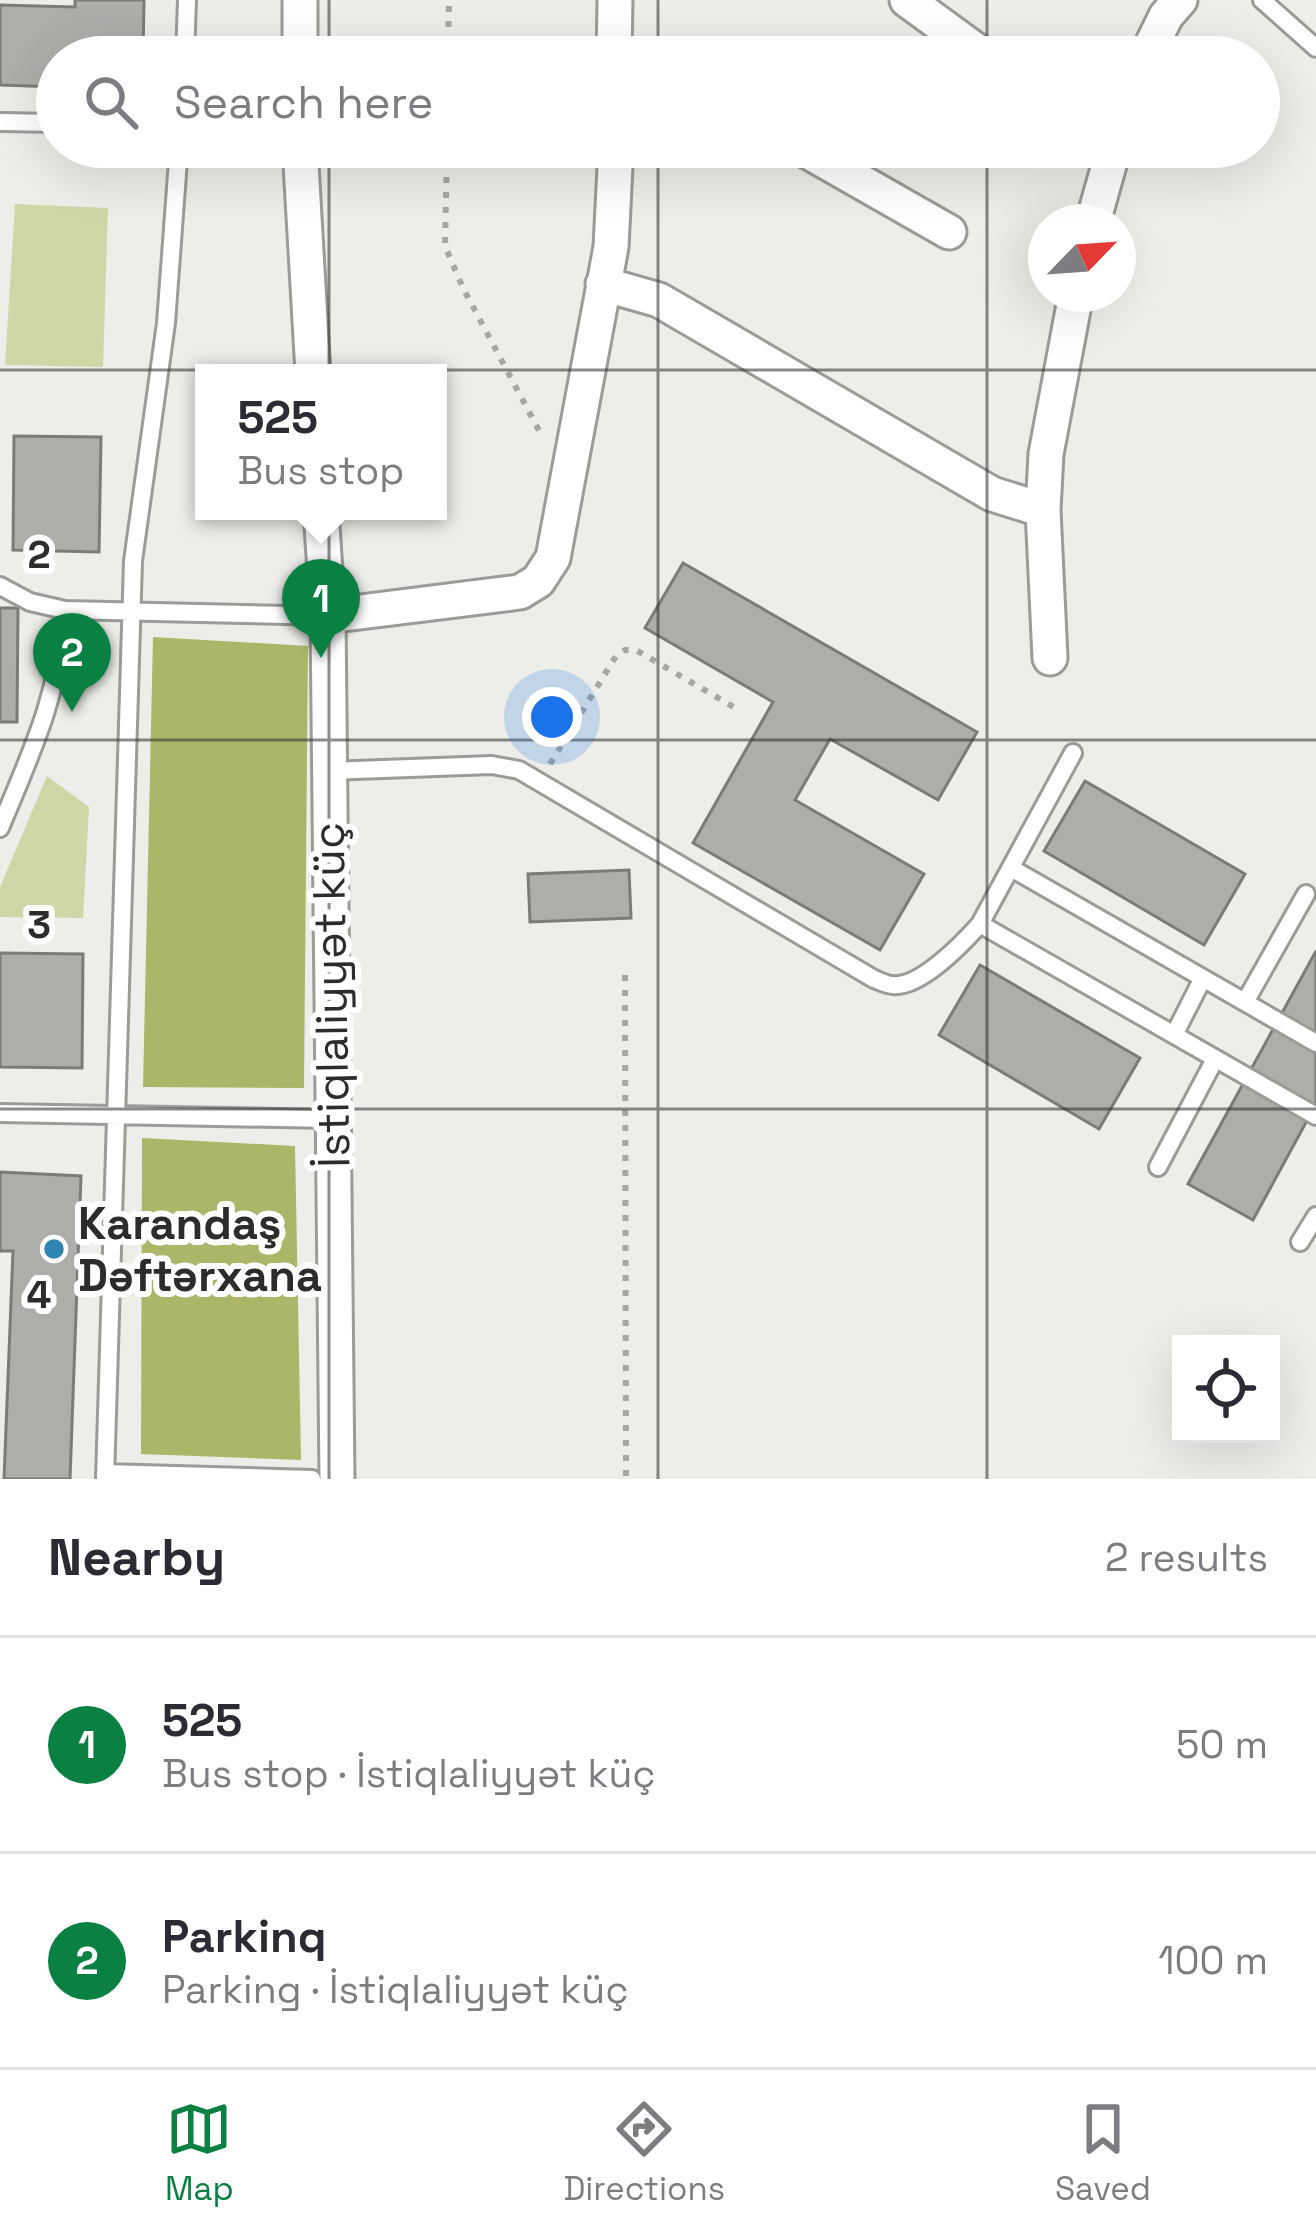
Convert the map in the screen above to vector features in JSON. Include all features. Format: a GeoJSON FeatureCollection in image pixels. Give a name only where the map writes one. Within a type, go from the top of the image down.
{"type":"FeatureCollection","features":[{"type":"Feature","properties":{"kind":"street"},"geometry":{"type":"LineString","coordinates":[[299,36],[300,0]]}},
{"type":"Feature","properties":{"kind":"street"},"geometry":{"type":"LineString","coordinates":[[614,36],[615,0]]}},
{"type":"Feature","properties":{"kind":"street"},"geometry":{"type":"LineString","coordinates":[[907,0],[957,36]]}},
{"type":"Feature","properties":{"kind":"street"},"geometry":{"type":"LineString","coordinates":[[1156,36],[1180,0]]}},
{"type":"Feature","properties":{"kind":"street"},"geometry":{"type":"LineString","coordinates":[[300,168],[312,364]]}},
{"type":"Feature","properties":{"kind":"street"},"geometry":{"type":"LineString","coordinates":[[328,616],[520,592],[538,580],[553,558],[615,218],[616,168]]}},
{"type":"Feature","properties":{"kind":"street"},"geometry":{"type":"LineString","coordinates":[[837,168],[949,232]]}},
{"type":"Feature","properties":{"kind":"street"},"geometry":{"type":"LineString","coordinates":[[1098,204],[1108,168]]}},
{"type":"Feature","properties":{"kind":"street"},"geometry":{"type":"LineString","coordinates":[[603,284],[658,300],[992,494],[1043,511]]}},
{"type":"Feature","properties":{"kind":"street"},"geometry":{"type":"LineString","coordinates":[[1050,658],[1043,511],[1046,454],[1073,312]]}},
{"type":"Feature","properties":{"kind":"street","name":"İstiqlaliyyət küç"},"geometry":{"type":"LineString","coordinates":[[322,520],[328,616],[337,1479]]}},
{"type":"Feature","properties":{"kind":"lane"},"geometry":{"type":"LineString","coordinates":[[186,36],[187,0]]}},
{"type":"Feature","properties":{"kind":"lane"},"geometry":{"type":"LineString","coordinates":[[1262,0],[1316,48]]}},
{"type":"Feature","properties":{"kind":"lane"},"geometry":{"type":"LineString","coordinates":[[0,122],[36,123]]}},
{"type":"Feature","properties":{"kind":"lane"},"geometry":{"type":"LineString","coordinates":[[177,168],[166,323],[140,505],[131,610],[105,1476],[312,1479]]}},
{"type":"Feature","properties":{"kind":"lane"},"geometry":{"type":"LineString","coordinates":[[0,586],[30,602],[65,610],[328,616]]}},
{"type":"Feature","properties":{"kind":"lane"},"geometry":{"type":"LineString","coordinates":[[0,828],[54,692],[62,661],[65,610]]}},
{"type":"Feature","properties":{"kind":"lane"},"geometry":{"type":"LineString","coordinates":[[328,771],[491,765],[518,770],[874,979],[895,986],[915,980],[980,924],[1073,753]]}},
{"type":"Feature","properties":{"kind":"lane"},"geometry":{"type":"LineString","coordinates":[[1011,868],[1316,1043]]}},
{"type":"Feature","properties":{"kind":"lane"},"geometry":{"type":"LineString","coordinates":[[1245,1001],[1306,894]]}},
{"type":"Feature","properties":{"kind":"lane"},"geometry":{"type":"LineString","coordinates":[[980,924],[1316,1117]]}},
{"type":"Feature","properties":{"kind":"lane"},"geometry":{"type":"LineString","coordinates":[[1174,1035],[1203,978]]}},
{"type":"Feature","properties":{"kind":"lane"},"geometry":{"type":"LineString","coordinates":[[1159,1167],[1215,1059]]}},
{"type":"Feature","properties":{"kind":"lane"},"geometry":{"type":"LineString","coordinates":[[0,1112],[332,1120]]}},
{"type":"Feature","properties":{"kind":"lane"},"geometry":{"type":"LineString","coordinates":[[1300,1242],[1316,1216]]}},
{"type":"Feature","properties":{"kind":"path"},"geometry":{"type":"LineString","coordinates":[[448,36],[449,0]]}},
{"type":"Feature","properties":{"kind":"path"},"geometry":{"type":"LineString","coordinates":[[447,168],[445,246],[550,451],[569,466]]}},
{"type":"Feature","properties":{"kind":"path"},"geometry":{"type":"LineString","coordinates":[[538,782],[616,656],[625,650],[636,650],[737,710]]}},
{"type":"Feature","properties":{"kind":"path"},"geometry":{"type":"LineString","coordinates":[[625,975],[626,1479]]}},
{"type":"Feature","properties":{"kind":"green space"},"geometry":{"type":"Polygon","coordinates":[[[15,204],[108,208],[103,367],[5,365],[15,204]]]}},
{"type":"Feature","properties":{"kind":"green space"},"geometry":{"type":"Polygon","coordinates":[[[153,637],[308,646],[304,1088],[143,1087],[153,637]]]}},
{"type":"Feature","properties":{"kind":"green space"},"geometry":{"type":"Polygon","coordinates":[[[47,776],[89,807],[83,918],[0,917],[0,887],[47,776]]]}},
{"type":"Feature","properties":{"kind":"green space"},"geometry":{"type":"Polygon","coordinates":[[[142,1138],[295,1146],[301,1460],[141,1454],[142,1138]]]}},
{"type":"Feature","properties":{"kind":"building"},"geometry":{"type":"Polygon","coordinates":[[[75,0],[144,0],[143,36],[36,36],[36,86],[0,85],[0,5],[75,7],[75,0]]]}},
{"type":"Feature","properties":{"kind":"building"},"geometry":{"type":"Polygon","coordinates":[[[14,436],[101,437],[99,552],[13,550],[14,436]]]}},
{"type":"Feature","properties":{"kind":"building"},"geometry":{"type":"Polygon","coordinates":[[[683,563],[977,732],[938,800],[830,739],[795,800],[924,874],[880,950],[693,843],[773,702],[645,628],[683,563]]]}},
{"type":"Feature","properties":{"kind":"building"},"geometry":{"type":"Polygon","coordinates":[[[0,608],[18,608],[17,722],[0,722],[0,608]]]}},
{"type":"Feature","properties":{"kind":"building"},"geometry":{"type":"Polygon","coordinates":[[[1085,781],[1245,874],[1204,945],[1044,851],[1085,781]]]}},
{"type":"Feature","properties":{"kind":"building"},"geometry":{"type":"Polygon","coordinates":[[[629,870],[631,918],[530,922],[528,874],[629,870]]]}},
{"type":"Feature","properties":{"kind":"building"},"geometry":{"type":"Polygon","coordinates":[[[1316,951],[1316,1104],[1253,1220],[1188,1184],[1316,951]]]}},
{"type":"Feature","properties":{"kind":"building"},"geometry":{"type":"Polygon","coordinates":[[[0,953],[83,954],[82,1068],[0,1067],[0,953]]]}},
{"type":"Feature","properties":{"kind":"building"},"geometry":{"type":"Polygon","coordinates":[[[980,965],[1140,1058],[1099,1129],[939,1035],[980,965]]]}},
{"type":"Feature","properties":{"kind":"building"},"geometry":{"type":"Polygon","coordinates":[[[0,1172],[81,1176],[70,1479],[4,1479],[13,1251],[0,1251],[0,1172]]]}},
{"type":"Feature","properties":{"kind":"place","name":"525"},"geometry":{"type":"Point","coordinates":[321,658]}},
{"type":"Feature","properties":{"kind":"place","name":"Parkinq"},"geometry":{"type":"Point","coordinates":[72,712]}},
{"type":"Feature","properties":{"kind":"place","name":"Karandaş Dəftərxana"},"geometry":{"type":"Point","coordinates":[54,1249]}}]}
